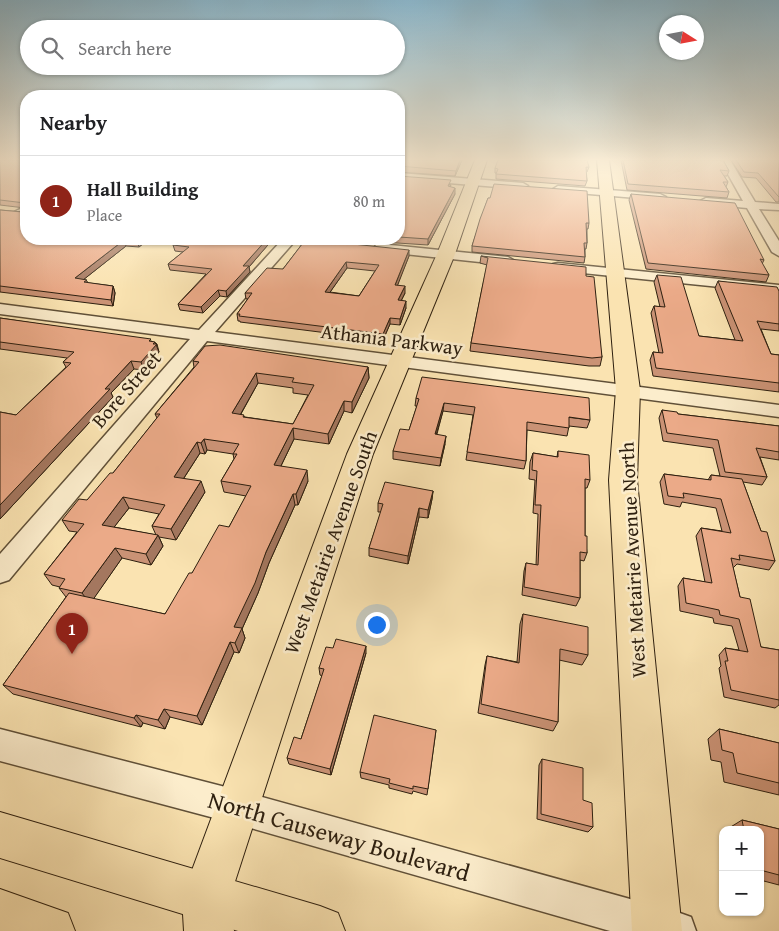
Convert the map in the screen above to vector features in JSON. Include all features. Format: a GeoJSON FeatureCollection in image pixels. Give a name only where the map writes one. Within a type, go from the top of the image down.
{"type":"FeatureCollection","features":[{"type":"Feature","properties":{"kind":"main road","name":"West Metairie Avenue South"},"geometry":{"type":"LineString","coordinates":[[208,914],[237,807],[360,454],[446,254],[465,203]]}},
{"type":"Feature","properties":{"kind":"main road","name":"West Metairie Avenue North"},"geometry":{"type":"LineString","coordinates":[[608,203],[628,390],[623,480],[663,929]]}},
{"type":"Feature","properties":{"kind":"main road"},"geometry":{"type":"LineString","coordinates":[[0,834],[208,914],[320,931]]}},
{"type":"Feature","properties":{"kind":"main road"},"geometry":{"type":"LineString","coordinates":[[0,914],[50,931]]}},
{"type":"Feature","properties":{"kind":"street"},"geometry":{"type":"LineString","coordinates":[[743,203],[779,206]]}},
{"type":"Feature","properties":{"kind":"street"},"geometry":{"type":"LineString","coordinates":[[751,204],[779,252]]}},
{"type":"Feature","properties":{"kind":"street"},"geometry":{"type":"LineString","coordinates":[[7,211],[20,211]]}},
{"type":"Feature","properties":{"kind":"street","name":"Bore Street"},"geometry":{"type":"LineString","coordinates":[[0,572],[175,366],[205,336],[285,245]]}},
{"type":"Feature","properties":{"kind":"street"},"geometry":{"type":"LineString","coordinates":[[371,246],[521,263]]}},
{"type":"Feature","properties":{"kind":"street"},"geometry":{"type":"LineString","coordinates":[[540,265],[779,289]]}},
{"type":"Feature","properties":{"kind":"street","name":"Athania Parkway"},"geometry":{"type":"LineString","coordinates":[[0,309],[779,411]]}},
{"type":"Feature","properties":{"kind":"street","name":"North Causeway Boulevard"},"geometry":{"type":"LineString","coordinates":[[0,745],[237,807],[663,929]]}},
{"type":"Feature","properties":{"kind":"building"},"geometry":{"type":"Polygon","coordinates":[[[405,203],[447,203],[428,239],[405,237],[405,203]]]}},
{"type":"Feature","properties":{"kind":"building"},"geometry":{"type":"Polygon","coordinates":[[[486,203],[588,203],[589,223],[586,223],[587,243],[584,243],[585,257],[472,246],[486,203]]]}},
{"type":"Feature","properties":{"kind":"building"},"geometry":{"type":"Polygon","coordinates":[[[633,203],[735,203],[764,260],[760,259],[769,275],[648,263],[633,203]]]}},
{"type":"Feature","properties":{"kind":"building"},"geometry":{"type":"Polygon","coordinates":[[[0,210],[20,212],[20,245],[118,245],[75,278],[87,280],[84,282],[113,286],[111,300],[0,286],[0,210]]]}},
{"type":"Feature","properties":{"kind":"building"},"geometry":{"type":"Polygon","coordinates":[[[173,245],[262,245],[243,266],[249,266],[226,291],[218,290],[201,307],[178,304],[212,269],[168,264],[189,247],[173,245]]]}},
{"type":"Feature","properties":{"kind":"building"},"geometry":{"type":"Polygon","coordinates":[[[301,245],[362,245],[409,250],[395,285],[405,286],[398,300],[406,301],[400,319],[390,318],[383,334],[239,316],[240,314],[237,314],[252,293],[245,293],[267,268],[283,269],[301,245]],[[346,262],[325,292],[359,296],[379,265],[346,262]]]}},
{"type":"Feature","properties":{"kind":"building"},"geometry":{"type":"Polygon","coordinates":[[[481,256],[586,267],[586,276],[594,277],[602,357],[592,358],[471,343],[488,258],[481,256]]]}},
{"type":"Feature","properties":{"kind":"building"},"geometry":{"type":"Polygon","coordinates":[[[657,275],[681,277],[699,336],[743,341],[718,281],[777,287],[779,291],[779,324],[757,321],[771,354],[779,355],[779,383],[656,368],[653,352],[663,353],[654,306],[665,307],[657,275]]]}},
{"type":"Feature","properties":{"kind":"building"},"geometry":{"type":"Polygon","coordinates":[[[0,318],[151,339],[149,341],[157,344],[141,362],[131,361],[105,389],[110,389],[0,505],[0,412],[16,415],[71,363],[63,362],[74,352],[0,342],[0,318]]]}},
{"type":"Feature","properties":{"kind":"building"},"geometry":{"type":"Polygon","coordinates":[[[220,345],[368,367],[352,402],[344,401],[328,434],[293,428],[274,465],[307,470],[296,494],[293,494],[266,552],[255,583],[234,627],[242,628],[235,643],[230,642],[197,716],[164,709],[158,720],[136,715],[134,718],[3,685],[69,593],[165,614],[189,573],[192,573],[219,525],[229,527],[251,486],[221,481],[237,454],[233,454],[239,444],[204,439],[201,443],[197,442],[174,477],[201,481],[171,529],[152,526],[165,505],[123,497],[102,525],[158,535],[146,554],[115,548],[82,593],[59,588],[65,579],[44,574],[84,524],[62,520],[79,499],[87,500],[110,473],[113,473],[160,414],[155,414],[199,362],[193,361],[205,346],[220,345]],[[256,373],[232,413],[244,415],[243,417],[293,424],[314,385],[292,382],[294,378],[256,373]]]}},
{"type":"Feature","properties":{"kind":"building"},"geometry":{"type":"Polygon","coordinates":[[[422,377],[589,398],[590,420],[569,417],[569,428],[527,422],[526,461],[467,452],[475,407],[444,403],[435,434],[446,436],[441,458],[393,451],[400,429],[409,430],[419,399],[416,398],[422,377]]]}},
{"type":"Feature","properties":{"kind":"building"},"geometry":{"type":"Polygon","coordinates":[[[662,410],[677,412],[678,414],[779,426],[779,452],[756,448],[767,477],[725,472],[718,440],[667,433],[662,410]]]}},
{"type":"Feature","properties":{"kind":"building"},"geometry":{"type":"Polygon","coordinates":[[[558,451],[589,455],[590,480],[585,479],[585,536],[587,536],[587,553],[580,552],[580,598],[524,587],[526,563],[538,565],[541,505],[535,505],[537,471],[532,470],[533,453],[558,457],[558,451]]]}},
{"type":"Feature","properties":{"kind":"building"},"geometry":{"type":"Polygon","coordinates":[[[664,474],[711,480],[711,475],[742,479],[761,531],[767,532],[775,561],[739,555],[740,560],[731,558],[740,597],[750,599],[761,647],[779,650],[779,700],[731,690],[725,661],[728,661],[725,648],[748,652],[739,619],[720,615],[719,610],[686,603],[683,578],[712,583],[701,528],[731,533],[721,499],[683,493],[684,498],[668,496],[664,474]]]}},
{"type":"Feature","properties":{"kind":"building"},"geometry":{"type":"Polygon","coordinates":[[[385,482],[433,491],[428,510],[419,508],[408,556],[369,548],[383,504],[378,503],[385,482]]]}},
{"type":"Feature","properties":{"kind":"building"},"geometry":{"type":"Polygon","coordinates":[[[523,614],[588,627],[588,655],[560,649],[558,722],[481,704],[487,656],[519,663],[523,614]]]}},
{"type":"Feature","properties":{"kind":"building"},"geometry":{"type":"Polygon","coordinates":[[[336,639],[366,646],[330,769],[287,758],[294,737],[301,739],[324,669],[319,668],[326,647],[333,648],[336,639]]]}},
{"type":"Feature","properties":{"kind":"building"},"geometry":{"type":"Polygon","coordinates":[[[374,715],[436,730],[428,789],[413,786],[413,789],[389,783],[390,779],[360,772],[374,715]]]}},
{"type":"Feature","properties":{"kind":"building"},"geometry":{"type":"Polygon","coordinates":[[[719,729],[779,743],[779,783],[737,773],[733,753],[722,750],[719,729]]]}},
{"type":"Feature","properties":{"kind":"building"},"geometry":{"type":"Polygon","coordinates":[[[542,759],[583,768],[583,800],[592,803],[593,827],[541,814],[542,759]]]}},
{"type":"Feature","properties":{"kind":"building"},"geometry":{"type":"Polygon","coordinates":[[[742,820],[779,829],[779,875],[764,871],[764,826],[743,826],[742,820]]]}},
{"type":"Feature","properties":{"kind":"place","name":"Hall Building"},"geometry":{"type":"Point","coordinates":[72,654]}}]}
